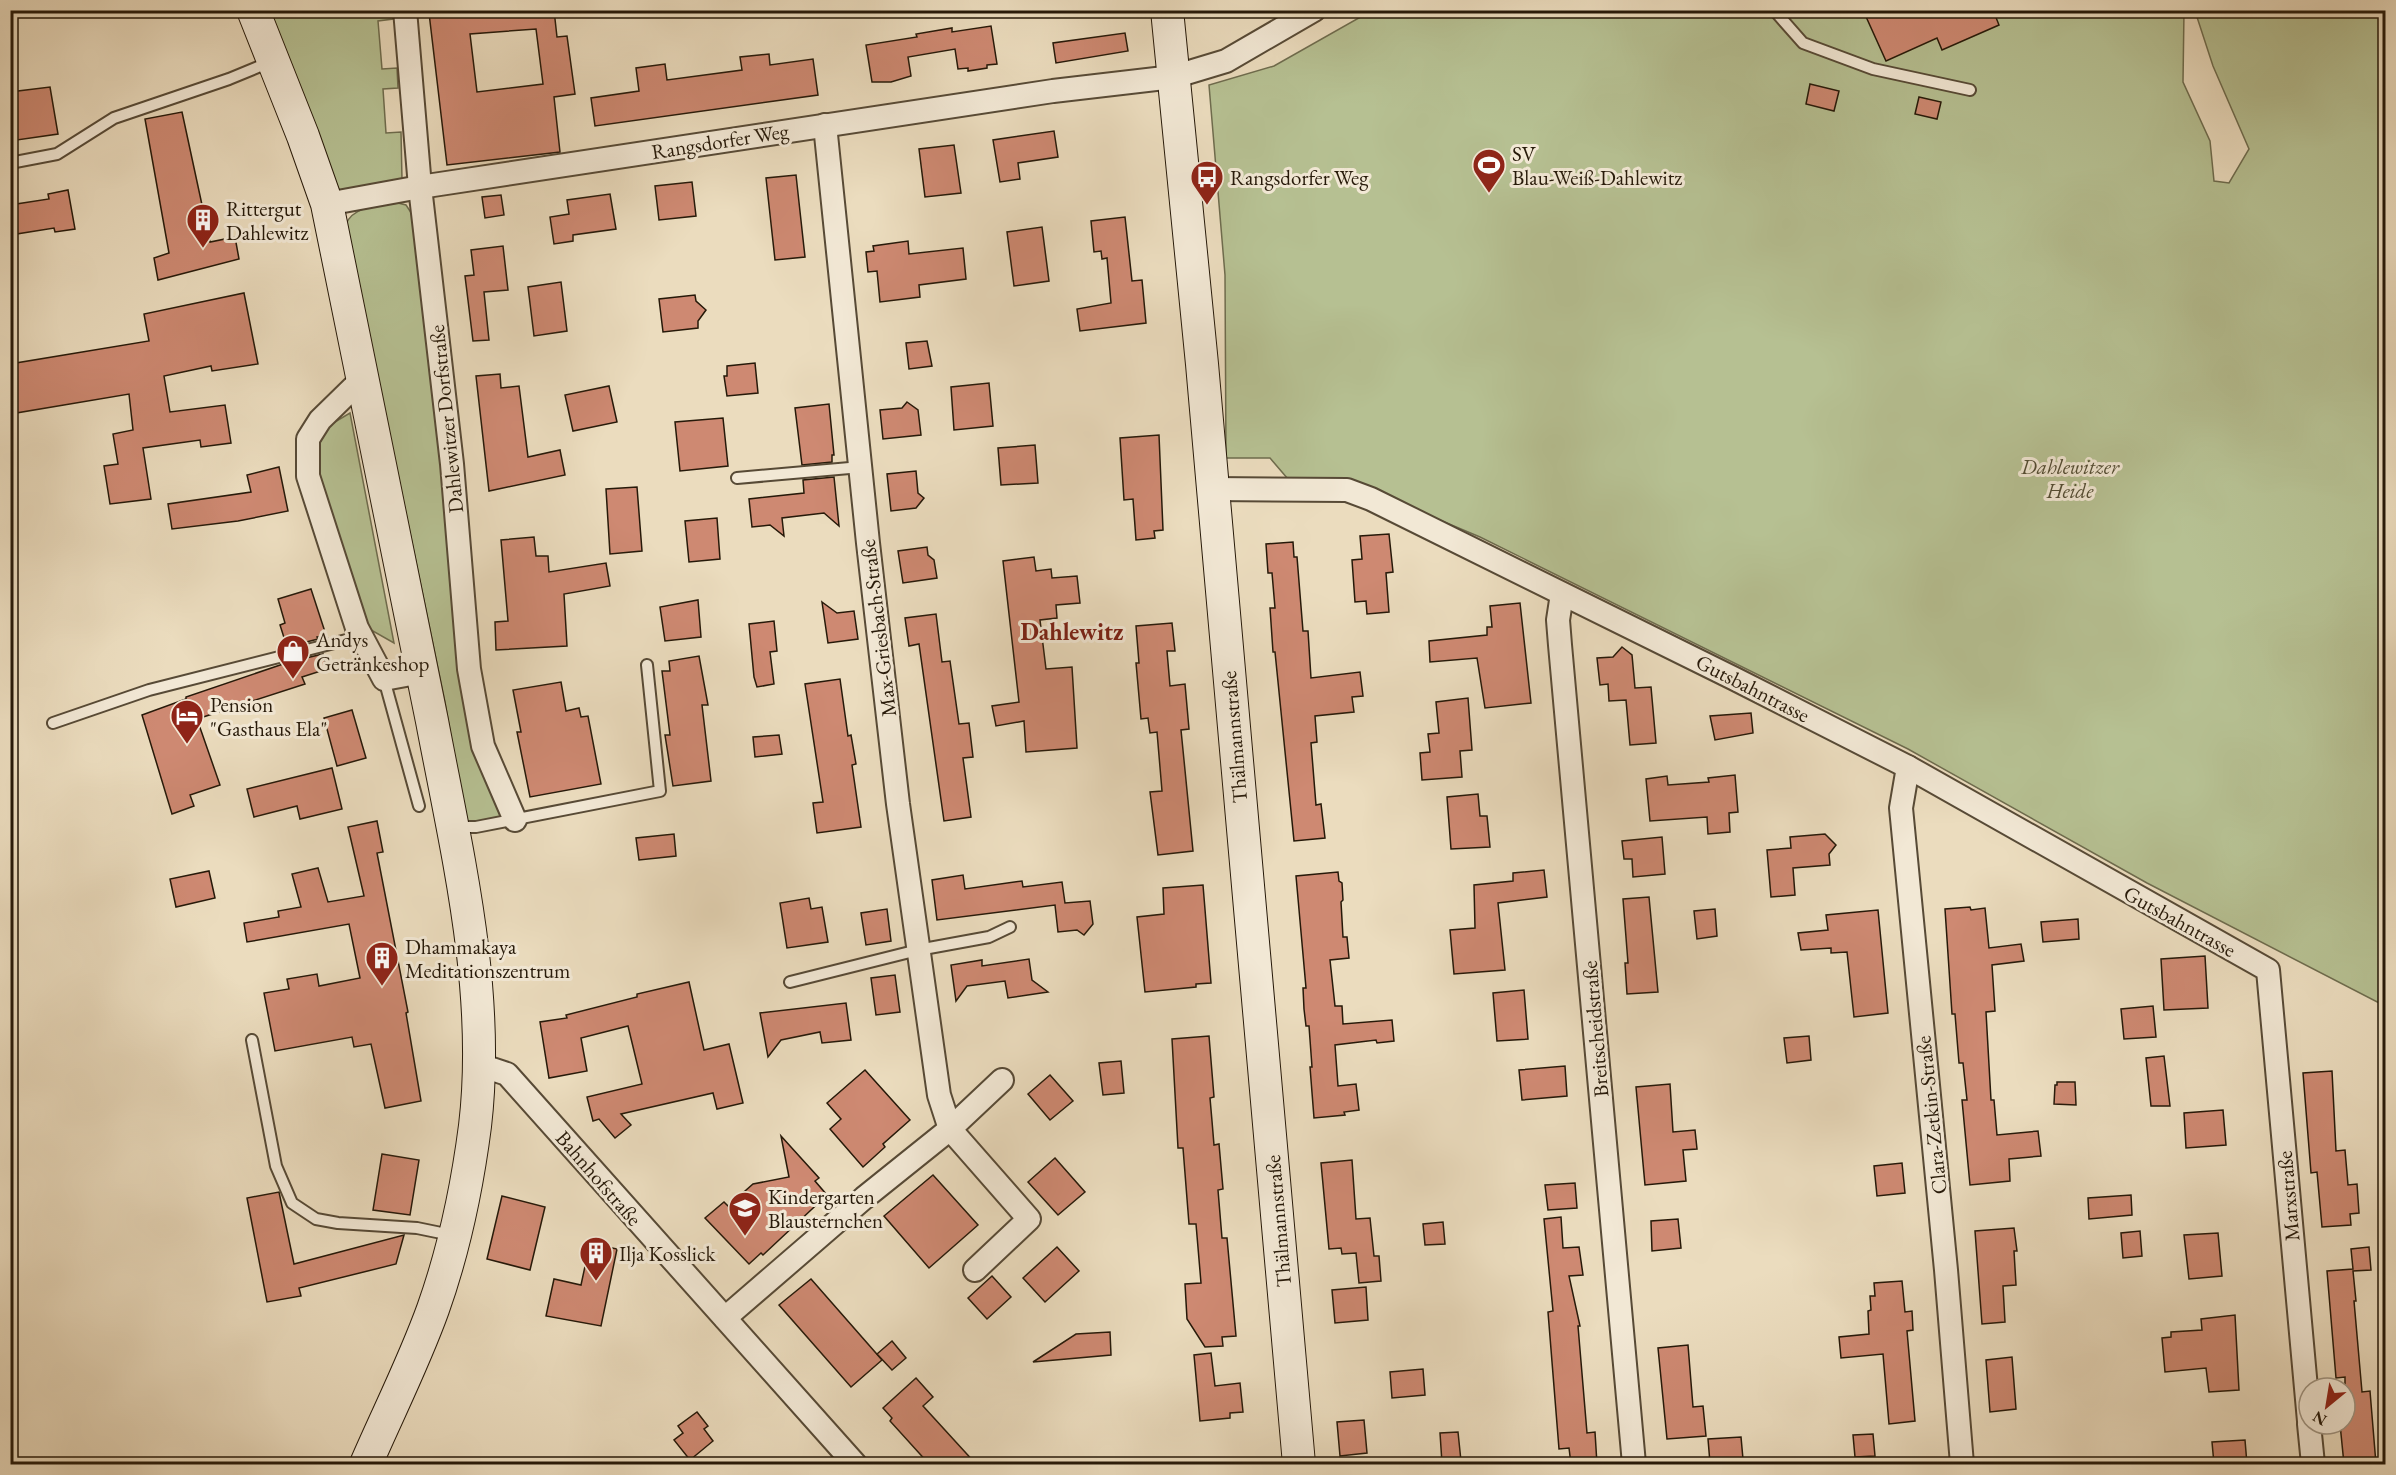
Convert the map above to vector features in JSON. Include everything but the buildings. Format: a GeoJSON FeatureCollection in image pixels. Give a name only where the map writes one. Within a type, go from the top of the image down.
{"type":"FeatureCollection","features":[{"type":"Feature","properties":{"kind":"street"},"geometry":{"type":"LineString","coordinates":[[253,10],[327,204],[422,672],[471,939],[480,1065],[475,1125],[465,1189],[455,1236],[432,1313],[366,1464]]}},
{"type":"Feature","properties":{"kind":"street","name":"Dahlewitzer Dorfstraße"},"geometry":{"type":"LineString","coordinates":[[405,10],[420,187],[452,464],[469,669],[483,746],[515,820]]}},
{"type":"Feature","properties":{"kind":"street","name":"Thälmannstraße"},"geometry":{"type":"LineString","coordinates":[[1167,10],[1299,1464]]}},
{"type":"Feature","properties":{"kind":"street","name":"Rangsdorfer Weg"},"geometry":{"type":"LineString","coordinates":[[327,204],[420,187],[825,125],[1053,91],[1173,76],[1226,61],[1314,10]]}},
{"type":"Feature","properties":{"kind":"street","name":"Max-Griesbach-Straße"},"geometry":{"type":"LineString","coordinates":[[825,125],[898,804],[939,1095],[950,1129]]}},
{"type":"Feature","properties":{"kind":"street"},"geometry":{"type":"LineString","coordinates":[[363,378],[320,420],[308,439],[308,476],[357,628],[384,679],[422,672]]}},
{"type":"Feature","properties":{"kind":"street","name":"Gutsbahntrasse"},"geometry":{"type":"LineString","coordinates":[[1212,489],[1347,490],[1458,541],[1908,767],[2268,970]]}},
{"type":"Feature","properties":{"kind":"street","name":"Breitscheidstraße"},"geometry":{"type":"LineString","coordinates":[[1562,594],[1558,620],[1634,1464]]}},
{"type":"Feature","properties":{"kind":"street","name":"Clara-Zetkin-Straße"},"geometry":{"type":"LineString","coordinates":[[1908,767],[1901,808],[1946,1270],[1962,1464]]}},
{"type":"Feature","properties":{"kind":"street","name":"Marxstraße"},"geometry":{"type":"LineString","coordinates":[[2268,970],[2305,1376]]}},
{"type":"Feature","properties":{"kind":"street","name":"Bahnhofstraße"},"geometry":{"type":"LineString","coordinates":[[480,1065],[507,1074],[855,1464]]}},
{"type":"Feature","properties":{"kind":"street"},"geometry":{"type":"LineString","coordinates":[[725,1318],[864,1198],[950,1129],[1002,1080]]}},
{"type":"Feature","properties":{"kind":"street"},"geometry":{"type":"LineString","coordinates":[[950,1129],[1029,1220],[975,1270]]}},
{"type":"Feature","properties":{"kind":"street","name":"Marxstraße"},"geometry":{"type":"LineString","coordinates":[[2310,1436],[2313,1464]]}},
{"type":"Feature","properties":{"kind":"lane"},"geometry":{"type":"LineString","coordinates":[[1774,10],[1803,43],[1873,69],[1970,90]]}},
{"type":"Feature","properties":{"kind":"lane"},"geometry":{"type":"LineString","coordinates":[[10,163],[57,154],[114,118],[229,79],[273,61]]}},
{"type":"Feature","properties":{"kind":"lane"},"geometry":{"type":"LineString","coordinates":[[737,478],[861,467]]}},
{"type":"Feature","properties":{"kind":"lane"},"geometry":{"type":"LineString","coordinates":[[53,723],[149,690],[362,636]]}},
{"type":"Feature","properties":{"kind":"lane"},"geometry":{"type":"LineString","coordinates":[[452,826],[476,828],[660,791],[647,666]]}},
{"type":"Feature","properties":{"kind":"lane"},"geometry":{"type":"LineString","coordinates":[[384,679],[419,806]]}},
{"type":"Feature","properties":{"kind":"lane"},"geometry":{"type":"LineString","coordinates":[[790,982],[918,950],[989,937],[1010,927]]}},
{"type":"Feature","properties":{"kind":"lane"},"geometry":{"type":"LineString","coordinates":[[252,1040],[276,1166],[292,1203],[316,1219],[417,1228],[455,1236]]}},
{"type":"Feature","properties":{"kind":"green space"},"geometry":{"type":"Polygon","coordinates":[[[268,11],[391,11],[393,19],[378,21],[382,69],[397,68],[398,88],[383,89],[386,133],[401,132],[402,180],[341,195],[268,11]]]}},
{"type":"Feature","properties":{"kind":"green space","name":"Dahlewitzer Heide"},"geometry":{"type":"Polygon","coordinates":[[[1371,11],[2184,11],[2183,82],[2210,141],[2214,181],[2229,183],[2249,149],[2213,66],[2195,11],[2385,11],[2385,1006],[2147,883],[1908,749],[1480,537],[1354,484],[1288,479],[1270,458],[1226,458],[1225,275],[1209,85],[1274,66],[1371,11]]]}},
{"type":"Feature","properties":{"kind":"green space"},"geometry":{"type":"Polygon","coordinates":[[[398,203],[406,205],[414,217],[452,541],[506,817],[466,823],[445,702],[346,224],[355,213],[361,210],[398,203]]]}},
{"type":"Feature","properties":{"kind":"green space"},"geometry":{"type":"Polygon","coordinates":[[[350,413],[394,643],[364,626],[318,480],[318,447],[328,426],[350,413]]]}},
{"type":"Feature","properties":{"kind":"place","name":"SV Blau-Weiß-Dahlewitz"},"geometry":{"type":"Point","coordinates":[1489,194]}},
{"type":"Feature","properties":{"kind":"place","name":"Rangsdorfer Weg"},"geometry":{"type":"Point","coordinates":[1207,206]}},
{"type":"Feature","properties":{"kind":"place","name":"Rittergut Dahlewitz"},"geometry":{"type":"Point","coordinates":[203,249]}},
{"type":"Feature","properties":{"kind":"place","name":"Andys Getränkeshop"},"geometry":{"type":"Point","coordinates":[293,680]}},
{"type":"Feature","properties":{"kind":"place","name":"Pension \"Gasthaus Ela\""},"geometry":{"type":"Point","coordinates":[187,745]}},
{"type":"Feature","properties":{"kind":"place","name":"Dhammakaya Meditationszentrum"},"geometry":{"type":"Point","coordinates":[382,987]}},
{"type":"Feature","properties":{"kind":"place","name":"Kindergarten Blausternchen"},"geometry":{"type":"Point","coordinates":[745,1237]}},
{"type":"Feature","properties":{"kind":"place","name":"Ilja Kosslick"},"geometry":{"type":"Point","coordinates":[596,1282]}},
{"type":"Feature","properties":{"kind":"district","name":"Dahlewitz"},"geometry":{"type":"Point","coordinates":[1072,631]}}]}
